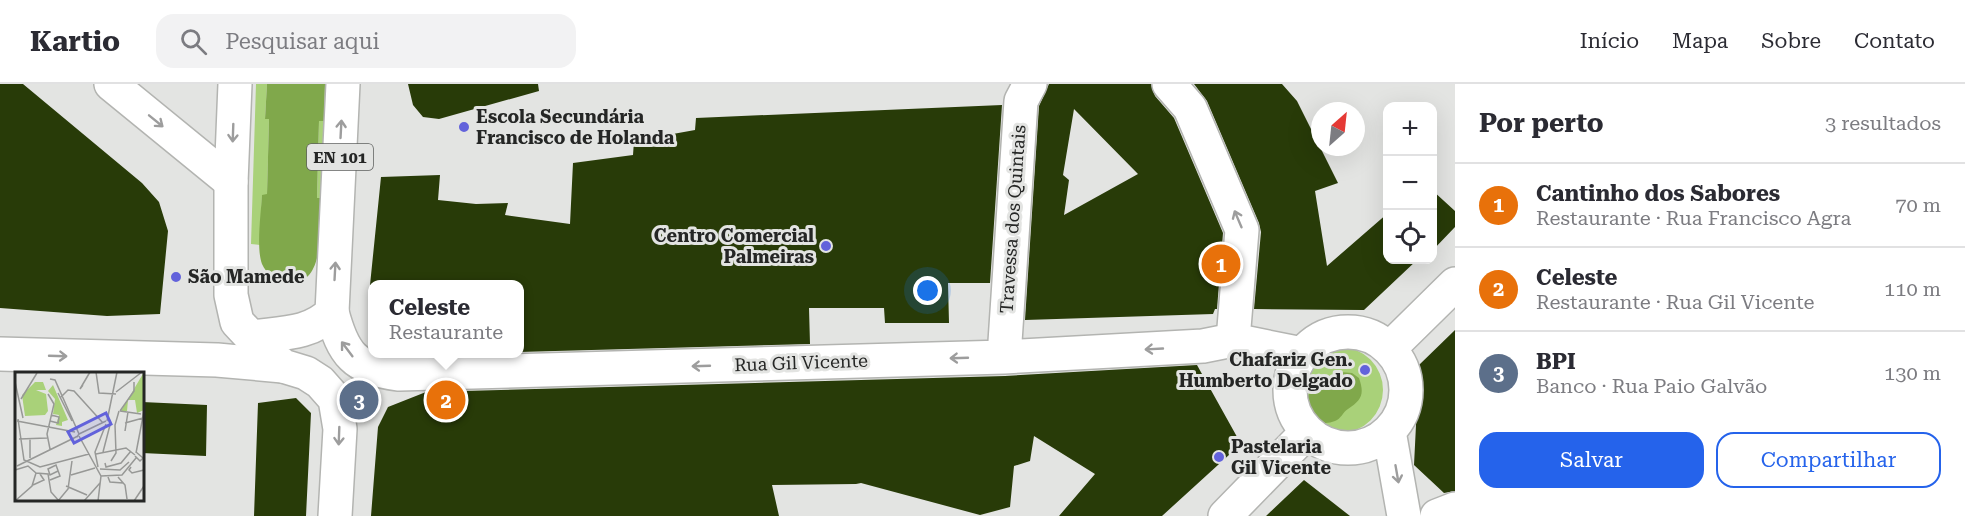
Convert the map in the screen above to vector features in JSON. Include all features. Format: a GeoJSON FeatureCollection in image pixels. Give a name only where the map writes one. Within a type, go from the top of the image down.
{"type":"FeatureCollection","features":[{"type":"Feature","properties":{"kind":"street"},"geometry":{"type":"LineString","coordinates":[[111,84],[231,182]]}},
{"type":"Feature","properties":{"kind":"street"},"geometry":{"type":"LineString","coordinates":[[234,84],[231,295],[237,322],[283,366]]}},
{"type":"Feature","properties":{"kind":"street","name":"EN 101"},"geometry":{"type":"LineString","coordinates":[[332,312],[343,84]]}},
{"type":"Feature","properties":{"kind":"street","name":"Travessa dos Quintais"},"geometry":{"type":"LineString","coordinates":[[1004,357],[1021,101],[1030,84]]}},
{"type":"Feature","properties":{"kind":"street"},"geometry":{"type":"LineString","coordinates":[[1169,84],[1190,108],[1242,230],[1233,340]]}},
{"type":"Feature","properties":{"kind":"street"},"geometry":{"type":"LineString","coordinates":[[1390,348],[1455,284]]}},
{"type":"Feature","properties":{"kind":"street"},"geometry":{"type":"LineString","coordinates":[[195,360],[251,337],[302,331],[324,321],[332,312]]}},
{"type":"Feature","properties":{"kind":"street","name":"Rua Gil Vicente"},"geometry":{"type":"LineString","coordinates":[[332,312],[339,339],[349,354],[365,367],[382,373],[399,375],[1004,357],[1203,346],[1233,340],[1302,354]]}},
{"type":"Feature","properties":{"kind":"street"},"geometry":{"type":"LineString","coordinates":[[1340,333],[1363,334],[1390,348],[1400,363],[1406,387],[1402,411],[1389,431],[1370,444],[1347,449],[1325,444],[1307,432],[1294,414],[1289,393],[1292,372],[1302,354],[1319,339],[1340,333]]}},
{"type":"Feature","properties":{"kind":"street"},"geometry":{"type":"LineString","coordinates":[[0,354],[195,360],[283,366],[306,373],[320,382],[335,399],[340,429],[335,516]]}},
{"type":"Feature","properties":{"kind":"street"},"geometry":{"type":"LineString","coordinates":[[1389,431],[1404,516]]}},
{"type":"Feature","properties":{"kind":"street"},"geometry":{"type":"LineString","coordinates":[[1225,516],[1307,432]]}},
{"type":"Feature","properties":{"kind":"street"},"geometry":{"type":"LineString","coordinates":[[1437,516],[1455,509]]}},
{"type":"Feature","properties":{"kind":"shaded area"},"geometry":{"type":"Polygon","coordinates":[[[256,84],[267,84],[265,119],[269,119],[267,195],[262,195],[260,245],[251,244],[256,84]]]}},
{"type":"Feature","properties":{"kind":"shaded area"},"geometry":{"type":"Polygon","coordinates":[[[267,84],[325,84],[324,121],[319,121],[317,198],[320,198],[320,239],[318,254],[314,267],[307,277],[297,282],[283,281],[273,277],[262,264],[260,257],[262,195],[267,194],[269,119],[265,119],[267,84]]]}},
{"type":"Feature","properties":{"kind":"shaded area"},"geometry":{"type":"Polygon","coordinates":[[[325,84],[335,84],[319,247],[317,199],[319,121],[324,121],[325,84]]]}},
{"type":"Feature","properties":{"kind":"shaded area"},"geometry":{"type":"Polygon","coordinates":[[[1340,347],[1357,350],[1371,359],[1380,373],[1383,390],[1380,407],[1371,421],[1357,430],[1340,433],[1323,430],[1309,421],[1300,407],[1297,390],[1300,373],[1309,359],[1323,350],[1340,347]]]}},
{"type":"Feature","properties":{"kind":"shaded area"},"geometry":{"type":"Polygon","coordinates":[[[1340,372],[1352,373],[1359,378],[1361,396],[1337,420],[1325,423],[1316,420],[1310,414],[1307,406],[1313,387],[1340,372]]]}},
{"type":"Feature","properties":{"kind":"building"},"geometry":{"type":"Polygon","coordinates":[[[0,84],[23,84],[142,183],[159,202],[168,231],[160,314],[107,316],[0,308],[0,84]]]}},
{"type":"Feature","properties":{"kind":"building"},"geometry":{"type":"Polygon","coordinates":[[[408,84],[538,84],[539,91],[439,119],[423,117],[413,105],[408,84]]]}},
{"type":"Feature","properties":{"kind":"building"},"geometry":{"type":"Polygon","coordinates":[[[1049,84],[1151,84],[1155,96],[1174,118],[1223,233],[1217,309],[1213,314],[1025,320],[1039,106],[1049,84]],[[1074,109],[1063,175],[1069,180],[1064,215],[1138,174],[1074,109]]]}},
{"type":"Feature","properties":{"kind":"building"},"geometry":{"type":"Polygon","coordinates":[[[1194,84],[1282,84],[1297,101],[1311,129],[1311,156],[1324,156],[1338,183],[1315,191],[1327,266],[1383,217],[1383,264],[1413,264],[1364,310],[1254,309],[1261,232],[1259,223],[1207,101],[1194,84]]]}},
{"type":"Feature","properties":{"kind":"building"},"geometry":{"type":"Polygon","coordinates":[[[1002,105],[990,283],[948,283],[949,323],[885,323],[884,308],[809,308],[810,344],[524,352],[524,280],[371,280],[381,177],[440,175],[438,200],[476,204],[508,203],[505,215],[570,224],[573,163],[633,155],[634,141],[695,130],[696,118],[1002,105]]]}},
{"type":"Feature","properties":{"kind":"building"},"geometry":{"type":"Polygon","coordinates":[[[1437,195],[1455,211],[1455,227],[1437,246],[1437,195]]]}},
{"type":"Feature","properties":{"kind":"building"},"geometry":{"type":"Polygon","coordinates":[[[1455,330],[1455,491],[1444,493],[1414,465],[1419,365],[1455,330]]]}},
{"type":"Feature","properties":{"kind":"building"},"geometry":{"type":"Polygon","coordinates":[[[1197,365],[1241,444],[1162,516],[1059,516],[1095,474],[1034,436],[1030,461],[1014,466],[1010,507],[980,515],[861,483],[772,485],[779,516],[371,516],[378,427],[388,407],[426,392],[1005,376],[1197,365]]]}},
{"type":"Feature","properties":{"kind":"building"},"geometry":{"type":"Polygon","coordinates":[[[296,398],[311,413],[306,516],[254,516],[258,403],[296,398]]]}},
{"type":"Feature","properties":{"kind":"building"},"geometry":{"type":"Polygon","coordinates":[[[144,402],[207,405],[206,456],[144,453],[144,402]]]}},
{"type":"Feature","properties":{"kind":"building"},"geometry":{"type":"Polygon","coordinates":[[[1304,480],[1350,516],[1266,516],[1304,480]]]}},
{"type":"Feature","properties":{"kind":"place","name":"Escola Secundária Francisco de Holanda"},"geometry":{"type":"Point","coordinates":[464,127]}},
{"type":"Feature","properties":{"kind":"place","name":"Centro Comercial Palmeiras"},"geometry":{"type":"Point","coordinates":[826,246]}},
{"type":"Feature","properties":{"kind":"place","name":"Cantinho dos Sabores"},"geometry":{"type":"Point","coordinates":[1221,264]}},
{"type":"Feature","properties":{"kind":"place","name":"São Mamede"},"geometry":{"type":"Point","coordinates":[176,277]}},
{"type":"Feature","properties":{"kind":"place","name":"Chafariz Gen. Humberto Delgado"},"geometry":{"type":"Point","coordinates":[1365,370]}},
{"type":"Feature","properties":{"kind":"place","name":"BPI"},"geometry":{"type":"Point","coordinates":[359,400]}},
{"type":"Feature","properties":{"kind":"place","name":"Celeste"},"geometry":{"type":"Point","coordinates":[446,400]}},
{"type":"Feature","properties":{"kind":"place","name":"Pastelaria Gil Vicente"},"geometry":{"type":"Point","coordinates":[1219,457]}}]}
